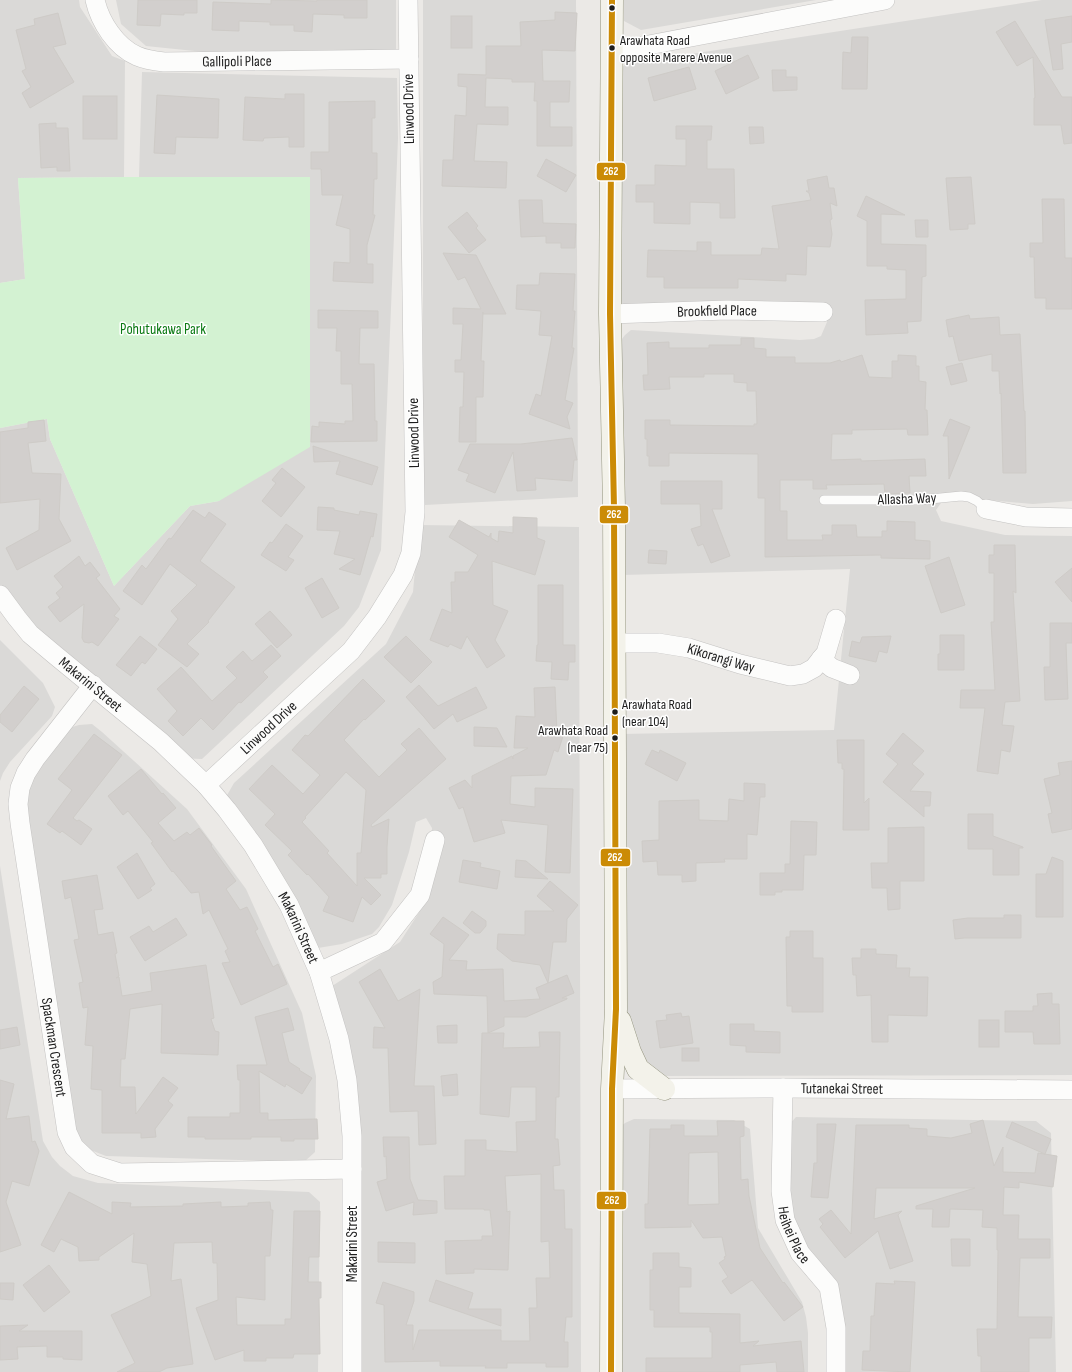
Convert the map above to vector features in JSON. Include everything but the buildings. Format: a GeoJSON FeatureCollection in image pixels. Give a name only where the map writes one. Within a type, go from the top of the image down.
{"type":"FeatureCollection","features":[{"type":"Feature","properties":{"kind":"main road"},"geometry":{"type":"LineString","coordinates":[[611,1372],[612,1089],[616,1009],[614,508],[610,314],[612,0]]}},
{"type":"Feature","properties":{"kind":"main road"},"geometry":{"type":"LineString","coordinates":[[616,1009],[630,1052],[638,1069],[664,1089]]}},
{"type":"Feature","properties":{"kind":"street","name":"Gallipoli Place"},"geometry":{"type":"LineString","coordinates":[[95,0],[103,20],[116,40],[126,50],[149,60],[164,62],[409,59]]}},
{"type":"Feature","properties":{"kind":"street","name":"Linwood Drive"},"geometry":{"type":"LineString","coordinates":[[206,785],[351,651],[376,618],[400,580],[411,553],[415,512],[408,0]]}},
{"type":"Feature","properties":{"kind":"street"},"geometry":{"type":"LineString","coordinates":[[612,52],[885,0]]}},
{"type":"Feature","properties":{"kind":"street","name":"Brookfield Place"},"geometry":{"type":"LineString","coordinates":[[610,314],[727,310],[823,312]]}},
{"type":"Feature","properties":{"kind":"street"},"geometry":{"type":"LineString","coordinates":[[986,509],[1026,517],[1072,518]]}},
{"type":"Feature","properties":{"kind":"street","name":"Makarini Street"},"geometry":{"type":"LineString","coordinates":[[0,595],[16,618],[30,634],[161,742],[206,785],[253,845],[289,905],[319,972],[339,1039],[347,1080],[352,1136],[352,1372]]}},
{"type":"Feature","properties":{"kind":"street","name":"Kikorangi Way"},"geometry":{"type":"LineString","coordinates":[[615,643],[658,643],[689,648],[740,664],[790,676],[803,674],[814,668],[822,659],[826,653],[836,619]]}},
{"type":"Feature","properties":{"kind":"street"},"geometry":{"type":"LineString","coordinates":[[822,659],[832,668],[850,675]]}},
{"type":"Feature","properties":{"kind":"street","name":"Spackman Crescent"},"geometry":{"type":"LineString","coordinates":[[93,685],[26,773],[20,788],[18,804],[67,1132],[74,1147],[92,1164],[120,1173],[352,1169]]}},
{"type":"Feature","properties":{"kind":"street"},"geometry":{"type":"LineString","coordinates":[[319,972],[383,942],[420,895],[435,840]]}},
{"type":"Feature","properties":{"kind":"street","name":"Tutanekai Street"},"geometry":{"type":"LineString","coordinates":[[612,1089],[783,1088],[1072,1090]]}},
{"type":"Feature","properties":{"kind":"street","name":"Heihei Place"},"geometry":{"type":"LineString","coordinates":[[783,1088],[781,1191],[786,1220],[800,1253],[829,1287],[836,1328],[836,1372]]}},
{"type":"Feature","properties":{"kind":"lane","name":"Allasha Way"},"geometry":{"type":"LineString","coordinates":[[824,500],[920,500],[961,496],[973,499],[986,509]]}},
{"type":"Feature","properties":{"kind":"shaded area"},"geometry":{"type":"Polygon","coordinates":[[[0,0],[79,0],[80,7],[112,56],[125,61],[124,177],[18,178],[25,279],[0,283],[0,0]]]}},
{"type":"Feature","properties":{"kind":"shaded area"},"geometry":{"type":"Polygon","coordinates":[[[116,0],[396,0],[396,51],[214,53],[146,46],[121,24],[116,0]]]}},
{"type":"Feature","properties":{"kind":"shaded area"},"geometry":{"type":"Polygon","coordinates":[[[423,0],[576,0],[578,497],[425,505],[423,495],[423,0]]]}},
{"type":"Feature","properties":{"kind":"shaded area"},"geometry":{"type":"Polygon","coordinates":[[[624,0],[816,0],[641,30],[624,21],[624,0]]]}},
{"type":"Feature","properties":{"kind":"shaded area"},"geometry":{"type":"Polygon","coordinates":[[[1042,0],[1072,0],[1072,501],[1033,504],[966,498],[947,499],[941,503],[936,510],[941,521],[1005,535],[1072,536],[1072,1075],[647,1076],[623,1042],[621,734],[834,730],[850,569],[622,575],[618,344],[625,335],[631,330],[800,340],[814,339],[821,336],[827,322],[822,311],[629,308],[619,301],[620,69],[626,64],[1042,0]]]}},
{"type":"Feature","properties":{"kind":"shaded area"},"geometry":{"type":"Polygon","coordinates":[[[142,72],[397,78],[398,138],[381,550],[359,607],[344,626],[202,759],[176,758],[29,632],[0,593],[0,428],[47,419],[50,439],[114,586],[190,506],[219,501],[310,177],[139,177],[142,72]]]}},
{"type":"Feature","properties":{"kind":"shaded area"},"geometry":{"type":"Polygon","coordinates":[[[419,525],[579,527],[581,1372],[357,1372],[342,1048],[326,990],[400,942],[429,897],[432,828],[426,818],[416,822],[409,852],[392,905],[379,927],[372,934],[342,944],[312,949],[226,797],[234,783],[386,644],[413,592],[419,525]]]}},
{"type":"Feature","properties":{"kind":"shaded area"},"geometry":{"type":"Polygon","coordinates":[[[0,640],[43,683],[55,707],[52,716],[10,762],[0,781],[0,640]]]}},
{"type":"Feature","properties":{"kind":"shaded area"},"geometry":{"type":"Polygon","coordinates":[[[92,724],[187,809],[246,889],[302,1013],[316,1076],[315,1152],[304,1162],[106,1156],[83,1147],[74,1138],[22,786],[69,728],[79,725],[92,724]]]}},
{"type":"Feature","properties":{"kind":"shaded area"},"geometry":{"type":"Polygon","coordinates":[[[0,866],[43,1141],[52,1157],[60,1166],[73,1176],[98,1183],[309,1192],[320,1202],[318,1372],[0,1372],[0,866]]]}},
{"type":"Feature","properties":{"kind":"shaded area"},"geometry":{"type":"Polygon","coordinates":[[[796,1117],[1036,1121],[1051,1133],[1056,1372],[837,1372],[817,1272],[795,1243],[785,1129],[796,1117]]]}},
{"type":"Feature","properties":{"kind":"shaded area"},"geometry":{"type":"Polygon","coordinates":[[[634,1119],[734,1120],[750,1129],[758,1228],[802,1302],[808,1333],[808,1372],[617,1372],[618,1129],[625,1123],[634,1119]]]}},
{"type":"Feature","properties":{"kind":"green space","name":"Pohutukawa Park"},"geometry":{"type":"Polygon","coordinates":[[[310,177],[310,447],[219,501],[190,506],[114,586],[50,439],[47,419],[0,428],[0,283],[25,279],[18,178],[310,177]]]}},
{"type":"Feature","properties":{"kind":"transit line","name":"262"},"geometry":{"type":"LineString","coordinates":[[611,1372],[612,1089],[616,1009],[614,508],[610,314],[612,0]]}},
{"type":"Feature","properties":{"kind":"place","name":"Arawhata Road opposite Marere Avenue"},"geometry":{"type":"Point","coordinates":[612,48]}},
{"type":"Feature","properties":{"kind":"place","name":"Arawhata Road (near 104)"},"geometry":{"type":"Point","coordinates":[615,712]}},
{"type":"Feature","properties":{"kind":"place","name":"Arawhata Road (near 75)"},"geometry":{"type":"Point","coordinates":[615,738]}}]}
